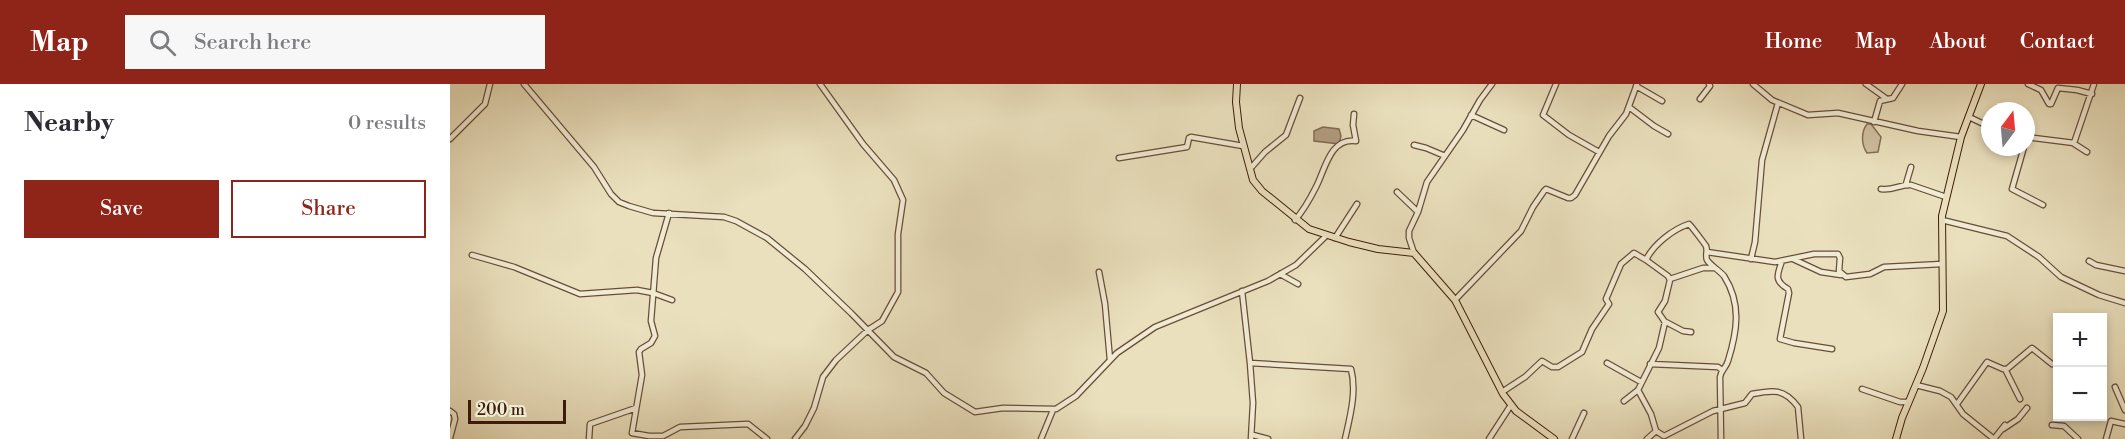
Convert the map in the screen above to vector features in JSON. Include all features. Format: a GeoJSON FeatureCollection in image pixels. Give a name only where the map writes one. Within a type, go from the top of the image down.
{"type":"FeatureCollection","features":[{"type":"Feature","properties":{"kind":"main road"},"geometry":{"type":"LineString","coordinates":[[1237,84],[1236,102],[1243,146],[1253,180],[1262,191],[1309,229],[1378,249],[1414,252],[1455,300],[1502,392],[1511,405],[1554,439]]}},
{"type":"Feature","properties":{"kind":"main road"},"geometry":{"type":"LineString","coordinates":[[1896,439],[1943,311],[1942,220],[1961,138],[1981,84]]}},
{"type":"Feature","properties":{"kind":"street"},"geometry":{"type":"LineString","coordinates":[[450,139],[485,104],[490,84]]}},
{"type":"Feature","properties":{"kind":"street"},"geometry":{"type":"LineString","coordinates":[[524,84],[594,167],[619,202],[653,213],[724,217],[736,220],[767,238],[805,270],[894,357],[926,373],[944,393],[975,412],[1003,408],[1053,410],[1076,396],[1117,353],[1155,327],[1280,274],[1296,265],[1327,235]]}},
{"type":"Feature","properties":{"kind":"street"},"geometry":{"type":"LineString","coordinates":[[795,439],[814,408],[823,377],[836,360],[868,330],[882,321],[898,292],[898,234],[903,201],[894,180],[863,144],[820,84]]}},
{"type":"Feature","properties":{"kind":"street"},"geometry":{"type":"LineString","coordinates":[[1414,252],[1409,231],[1418,212],[1427,182],[1492,84]]}},
{"type":"Feature","properties":{"kind":"street"},"geometry":{"type":"LineString","coordinates":[[1556,84],[1543,115],[1569,135],[1599,152]]}},
{"type":"Feature","properties":{"kind":"street"},"geometry":{"type":"LineString","coordinates":[[1700,99],[1710,86],[1709,84]]}},
{"type":"Feature","properties":{"kind":"street"},"geometry":{"type":"LineString","coordinates":[[1753,84],[1778,103],[1808,115],[1831,112],[1961,138]]}},
{"type":"Feature","properties":{"kind":"street"},"geometry":{"type":"LineString","coordinates":[[1866,84],[1887,99]]}},
{"type":"Feature","properties":{"kind":"street"},"geometry":{"type":"LineString","coordinates":[[1874,122],[1880,101],[1893,98],[1902,84]]}},
{"type":"Feature","properties":{"kind":"street"},"geometry":{"type":"LineString","coordinates":[[2028,84],[2041,90],[2049,104],[2058,88],[2092,94]]}},
{"type":"Feature","properties":{"kind":"street"},"geometry":{"type":"LineString","coordinates":[[2073,143],[2094,84]]}},
{"type":"Feature","properties":{"kind":"street"},"geometry":{"type":"LineString","coordinates":[[1455,300],[1521,231],[1533,207],[1546,189],[1568,198],[1575,195],[1599,152],[1629,107],[1637,85],[1662,101]]}},
{"type":"Feature","properties":{"kind":"street"},"geometry":{"type":"LineString","coordinates":[[1251,169],[1286,135],[1300,98]]}},
{"type":"Feature","properties":{"kind":"street"},"geometry":{"type":"LineString","coordinates":[[1751,259],[1755,242],[1762,160],[1778,103]]}},
{"type":"Feature","properties":{"kind":"street"},"geometry":{"type":"LineString","coordinates":[[1629,107],[1668,134]]}},
{"type":"Feature","properties":{"kind":"street"},"geometry":{"type":"LineString","coordinates":[[1295,219],[1317,186],[1333,150],[1345,141],[1356,141],[1353,125],[1354,114]]}},
{"type":"Feature","properties":{"kind":"street"},"geometry":{"type":"LineString","coordinates":[[1471,115],[1504,130]]}},
{"type":"Feature","properties":{"kind":"street"},"geometry":{"type":"LineString","coordinates":[[1969,117],[1981,123]]}},
{"type":"Feature","properties":{"kind":"street"},"geometry":{"type":"LineString","coordinates":[[1119,158],[1187,147],[1189,138],[1243,146]]}},
{"type":"Feature","properties":{"kind":"street"},"geometry":{"type":"LineString","coordinates":[[2035,139],[2073,143],[2087,152]]}},
{"type":"Feature","properties":{"kind":"street"},"geometry":{"type":"LineString","coordinates":[[1414,145],[1445,156]]}},
{"type":"Feature","properties":{"kind":"street"},"geometry":{"type":"LineString","coordinates":[[2021,156],[2012,189],[2043,205]]}},
{"type":"Feature","properties":{"kind":"street"},"geometry":{"type":"LineString","coordinates":[[1906,184],[1911,167]]}},
{"type":"Feature","properties":{"kind":"street"},"geometry":{"type":"LineString","coordinates":[[1881,189],[1896,189],[1906,184],[1946,197]]}},
{"type":"Feature","properties":{"kind":"street"},"geometry":{"type":"LineString","coordinates":[[1397,192],[1418,212]]}},
{"type":"Feature","properties":{"kind":"street"},"geometry":{"type":"LineString","coordinates":[[1335,238],[1357,204]]}},
{"type":"Feature","properties":{"kind":"street"},"geometry":{"type":"LineString","coordinates":[[669,213],[656,258],[651,321],[655,336],[651,343],[639,352],[642,375],[632,433],[663,436],[680,427],[748,424],[767,439]]}},
{"type":"Feature","properties":{"kind":"street"},"geometry":{"type":"LineString","coordinates":[[1942,220],[2007,236],[2033,253],[2061,277],[2098,294],[2125,303]]}},
{"type":"Feature","properties":{"kind":"street"},"geometry":{"type":"LineString","coordinates":[[1646,260],[1656,246],[1688,224],[1706,246],[1707,258],[1724,277],[1732,294],[1737,317],[1727,364],[1722,370],[1719,400],[1721,439]]}},
{"type":"Feature","properties":{"kind":"street"},"geometry":{"type":"LineString","coordinates":[[1707,252],[1775,262],[1814,254],[1838,254],[1841,275]]}},
{"type":"Feature","properties":{"kind":"street"},"geometry":{"type":"LineString","coordinates":[[1502,392],[1525,377],[1537,363],[1542,361],[1552,367],[1558,367],[1582,352],[1592,330],[1609,304],[1606,298],[1624,260],[1634,254],[1646,260],[1670,279]]}},
{"type":"Feature","properties":{"kind":"street"},"geometry":{"type":"LineString","coordinates":[[472,255],[514,267],[580,294],[637,290],[653,292],[672,300]]}},
{"type":"Feature","properties":{"kind":"street"},"geometry":{"type":"LineString","coordinates":[[1793,259],[1821,272],[1846,277],[1866,275],[1884,267],[1942,264]]}},
{"type":"Feature","properties":{"kind":"street"},"geometry":{"type":"LineString","coordinates":[[1782,261],[1778,280],[1780,285],[1788,289],[1789,293],[1780,339],[1832,349]]}},
{"type":"Feature","properties":{"kind":"street"},"geometry":{"type":"LineString","coordinates":[[2089,261],[2096,265],[2125,270]]}},
{"type":"Feature","properties":{"kind":"street"},"geometry":{"type":"LineString","coordinates":[[1670,279],[1701,268],[1715,268]]}},
{"type":"Feature","properties":{"kind":"street"},"geometry":{"type":"LineString","coordinates":[[1099,272],[1105,304],[1110,360]]}},
{"type":"Feature","properties":{"kind":"street"},"geometry":{"type":"LineString","coordinates":[[1280,274],[1298,284]]}},
{"type":"Feature","properties":{"kind":"street"},"geometry":{"type":"LineString","coordinates":[[1670,279],[1666,298],[1658,312],[1665,321],[1683,331],[1690,332]]}},
{"type":"Feature","properties":{"kind":"street"},"geometry":{"type":"LineString","coordinates":[[1242,291],[1250,363],[1252,437],[1268,439]]}},
{"type":"Feature","properties":{"kind":"street"},"geometry":{"type":"LineString","coordinates":[[1624,401],[1638,390],[1659,348],[1665,321]]}},
{"type":"Feature","properties":{"kind":"street"},"geometry":{"type":"LineString","coordinates":[[2005,369],[2032,348],[2052,364]]}},
{"type":"Feature","properties":{"kind":"street"},"geometry":{"type":"LineString","coordinates":[[1957,404],[1987,362],[2005,369],[2020,399]]}},
{"type":"Feature","properties":{"kind":"street"},"geometry":{"type":"LineString","coordinates":[[1250,363],[1351,369],[1351,411],[1344,439]]}},
{"type":"Feature","properties":{"kind":"street"},"geometry":{"type":"LineString","coordinates":[[1607,363],[1641,382]]}},
{"type":"Feature","properties":{"kind":"street"},"geometry":{"type":"LineString","coordinates":[[1650,364],[1716,367],[1722,370]]}},
{"type":"Feature","properties":{"kind":"street"},"geometry":{"type":"LineString","coordinates":[[1916,385],[1951,397],[1963,414],[1994,439],[2004,427],[2018,419],[2027,408]]}},
{"type":"Feature","properties":{"kind":"street"},"geometry":{"type":"LineString","coordinates":[[2115,387],[2125,410]]}},
{"type":"Feature","properties":{"kind":"street"},"geometry":{"type":"LineString","coordinates":[[1862,389],[1900,402],[1908,402]]}},
{"type":"Feature","properties":{"kind":"street"},"geometry":{"type":"LineString","coordinates":[[1638,390],[1651,414],[1656,431],[1664,436],[1688,422],[1721,408],[1745,403],[1752,394],[1783,392],[1798,406],[1801,439]]}},
{"type":"Feature","properties":{"kind":"street"},"geometry":{"type":"LineString","coordinates":[[1490,439],[1511,405]]}},
{"type":"Feature","properties":{"kind":"street"},"geometry":{"type":"LineString","coordinates":[[589,439],[590,424],[636,408]]}},
{"type":"Feature","properties":{"kind":"street"},"geometry":{"type":"LineString","coordinates":[[1041,439],[1053,410]]}},
{"type":"Feature","properties":{"kind":"street"},"geometry":{"type":"LineString","coordinates":[[450,411],[454,414],[455,419],[450,438]]}},
{"type":"Feature","properties":{"kind":"street"},"geometry":{"type":"LineString","coordinates":[[1572,439],[1584,413]]}},
{"type":"Feature","properties":{"kind":"street"},"geometry":{"type":"LineString","coordinates":[[2106,439],[2111,421],[2125,424]]}},
{"type":"Feature","properties":{"kind":"street"},"geometry":{"type":"LineString","coordinates":[[2052,425],[2064,426],[2078,439]]}},
{"type":"Feature","properties":{"kind":"street"},"geometry":{"type":"LineString","coordinates":[[1647,439],[1656,431]]}},
{"type":"Feature","properties":{"kind":"shaded area"},"geometry":{"type":"Polygon","coordinates":[[[1867,124],[1871,124],[1881,137],[1878,152],[1867,153],[1865,149],[1863,134],[1867,124]]]}},
{"type":"Feature","properties":{"kind":"shaded area"},"geometry":{"type":"Polygon","coordinates":[[[1323,127],[1339,129],[1341,136],[1339,144],[1314,141],[1314,131],[1323,127]]]}}]}
